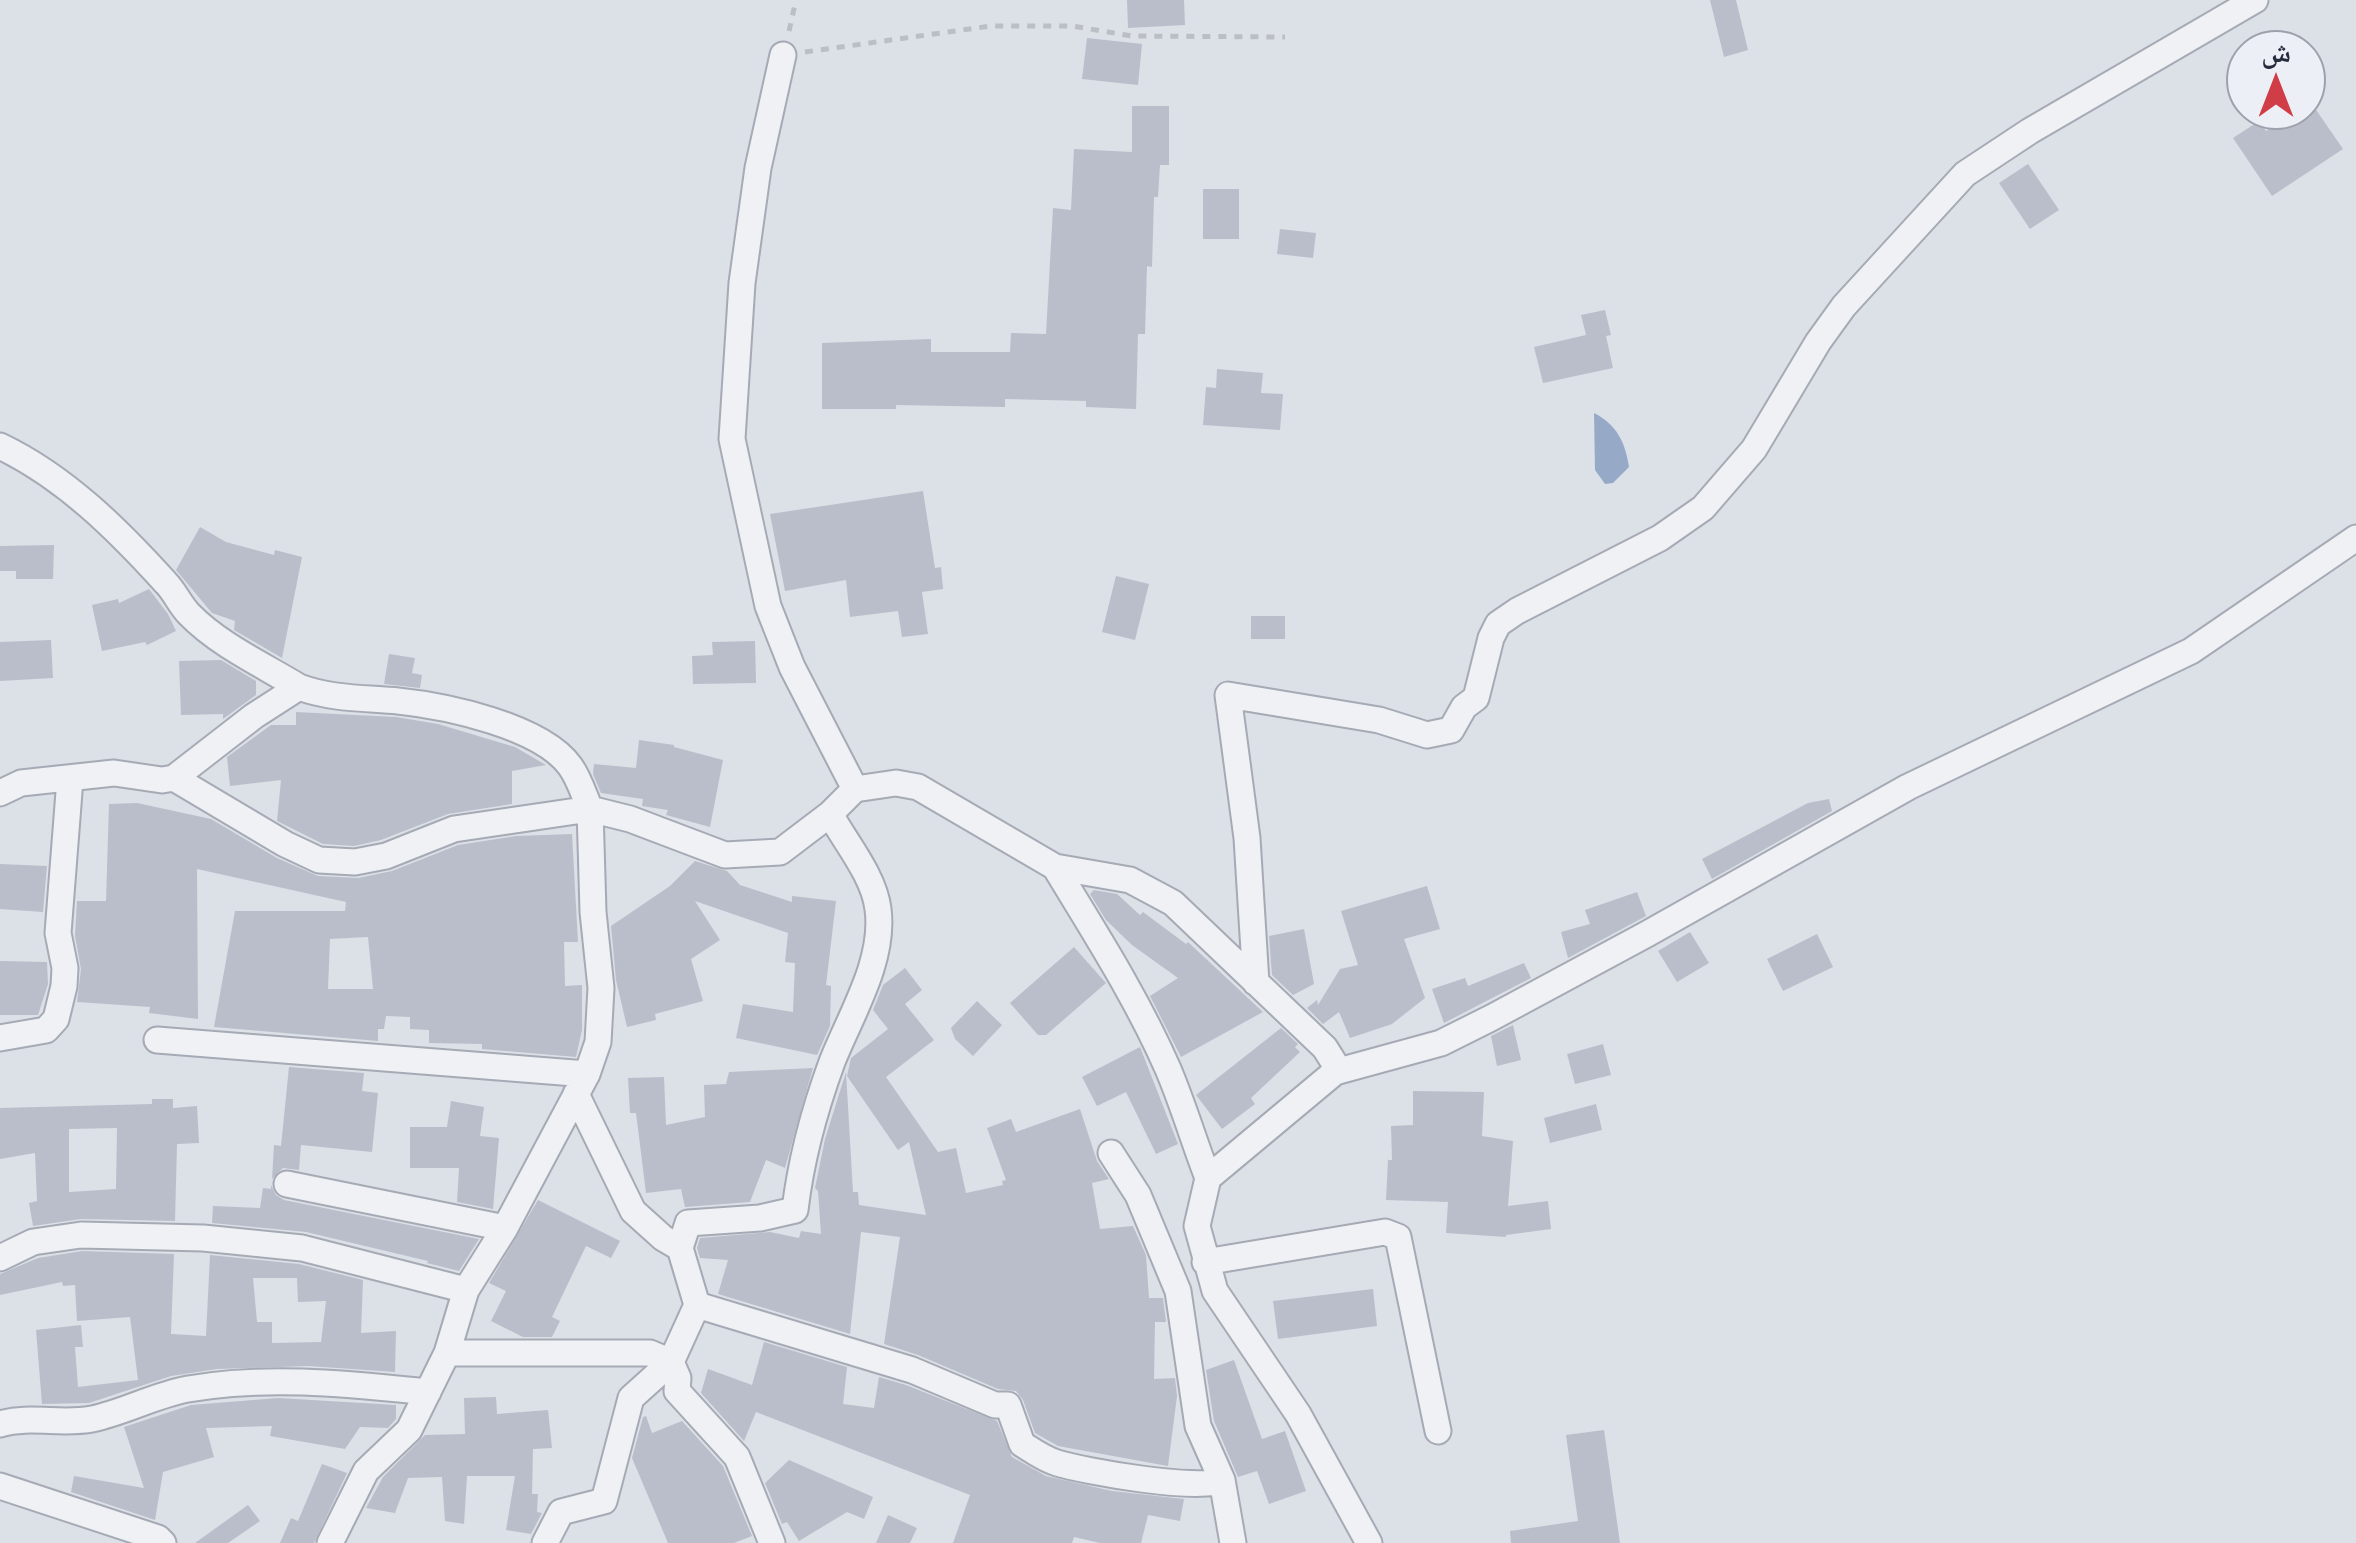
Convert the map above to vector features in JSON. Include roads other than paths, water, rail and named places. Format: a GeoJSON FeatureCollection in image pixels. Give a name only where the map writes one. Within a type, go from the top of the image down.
{"type":"FeatureCollection","features":[{"type":"Feature","properties":{"kind":"street"},"geometry":{"type":"LineString","coordinates":[[1256,983],[1248,838],[1228,696],[1379,720],[1427,734],[1451,730],[1464,707],[1476,698],[1498,624],[1660,538],[1703,508],[1754,448],[1844,306],[1964,174],[2046,121],[2255,0]]}},
{"type":"Feature","properties":{"kind":"street"},"geometry":{"type":"LineString","coordinates":[[783,55],[758,168],[742,283],[732,439],[768,606],[792,667],[855,790]]}},
{"type":"Feature","properties":{"kind":"street"},"geometry":{"type":"LineString","coordinates":[[0,446],[32,461],[95,510],[170,586],[188,613],[212,633],[298,687],[320,695],[404,702],[502,723],[536,737],[570,765],[590,808],[592,912],[601,988],[598,1042],[581,1084],[505,1228],[466,1290],[447,1353],[409,1430],[366,1470],[330,1543]]}},
{"type":"Feature","properties":{"kind":"street"},"geometry":{"type":"LineString","coordinates":[[1208,1178],[1335,1072],[1441,1042],[1491,1018],[1908,787],[2191,650],[2356,538]]}},
{"type":"Feature","properties":{"kind":"street"},"geometry":{"type":"LineString","coordinates":[[0,793],[21,783],[114,773],[174,778],[298,687]]}},
{"type":"Feature","properties":{"kind":"street"},"geometry":{"type":"LineString","coordinates":[[0,1038],[46,1030],[56,1019],[65,968],[58,933],[70,778]]}},
{"type":"Feature","properties":{"kind":"street"},"geometry":{"type":"LineString","coordinates":[[174,778],[319,860],[355,862],[386,856],[454,829],[590,808],[725,855],[780,852],[855,790],[896,783],[918,786],[1056,867],[1130,880],[1173,903],[1324,1048],[1335,1064],[1335,1072]]}},
{"type":"Feature","properties":{"kind":"street"},"geometry":{"type":"LineString","coordinates":[[545,1543],[560,1512],[604,1501],[631,1398],[671,1362],[698,1305],[680,1248],[688,1223],[760,1218],[794,1210],[802,1154],[834,1058],[856,1010],[874,951],[878,911],[872,887],[830,814]]}},
{"type":"Feature","properties":{"kind":"street"},"geometry":{"type":"LineString","coordinates":[[1056,867],[1109,952],[1162,1056],[1208,1178],[1196,1226],[1215,1292],[1298,1414],[1369,1543]]}},
{"type":"Feature","properties":{"kind":"street"},"geometry":{"type":"LineString","coordinates":[[157,1040],[581,1084]]}},
{"type":"Feature","properties":{"kind":"street"},"geometry":{"type":"LineString","coordinates":[[581,1084],[633,1211],[680,1248]]}},
{"type":"Feature","properties":{"kind":"street"},"geometry":{"type":"LineString","coordinates":[[1111,1154],[1138,1196],[1178,1292],[1198,1426],[1222,1480],[1232,1543]]}},
{"type":"Feature","properties":{"kind":"street"},"geometry":{"type":"LineString","coordinates":[[287,1184],[505,1228]]}},
{"type":"Feature","properties":{"kind":"street"},"geometry":{"type":"LineString","coordinates":[[1205,1262],[1386,1232],[1398,1237],[1438,1431]]}},
{"type":"Feature","properties":{"kind":"street"},"geometry":{"type":"LineString","coordinates":[[0,1258],[33,1242],[81,1234],[203,1238],[302,1248],[466,1290]]}},
{"type":"Feature","properties":{"kind":"street"},"geometry":{"type":"LineString","coordinates":[[698,1305],[912,1370],[996,1404],[1008,1405],[1022,1444],[1057,1463],[1177,1484],[1214,1484],[1222,1480]]}},
{"type":"Feature","properties":{"kind":"street"},"geometry":{"type":"LineString","coordinates":[[447,1353],[650,1352],[671,1362],[678,1378],[677,1391],[737,1457],[772,1543]]}},
{"type":"Feature","properties":{"kind":"street"},"geometry":{"type":"LineString","coordinates":[[0,1424],[29,1419],[72,1422],[186,1390],[247,1381],[428,1392]]}},
{"type":"Feature","properties":{"kind":"street"},"geometry":{"type":"LineString","coordinates":[[0,1486],[158,1538],[163,1543]]}},
{"type":"Feature","properties":{"kind":"water"},"geometry":{"type":"Polygon","coordinates":[[[1594,413],[1614,429],[1625,450],[1629,467],[1613,483],[1605,484],[1595,470],[1594,413]]]}}]}
